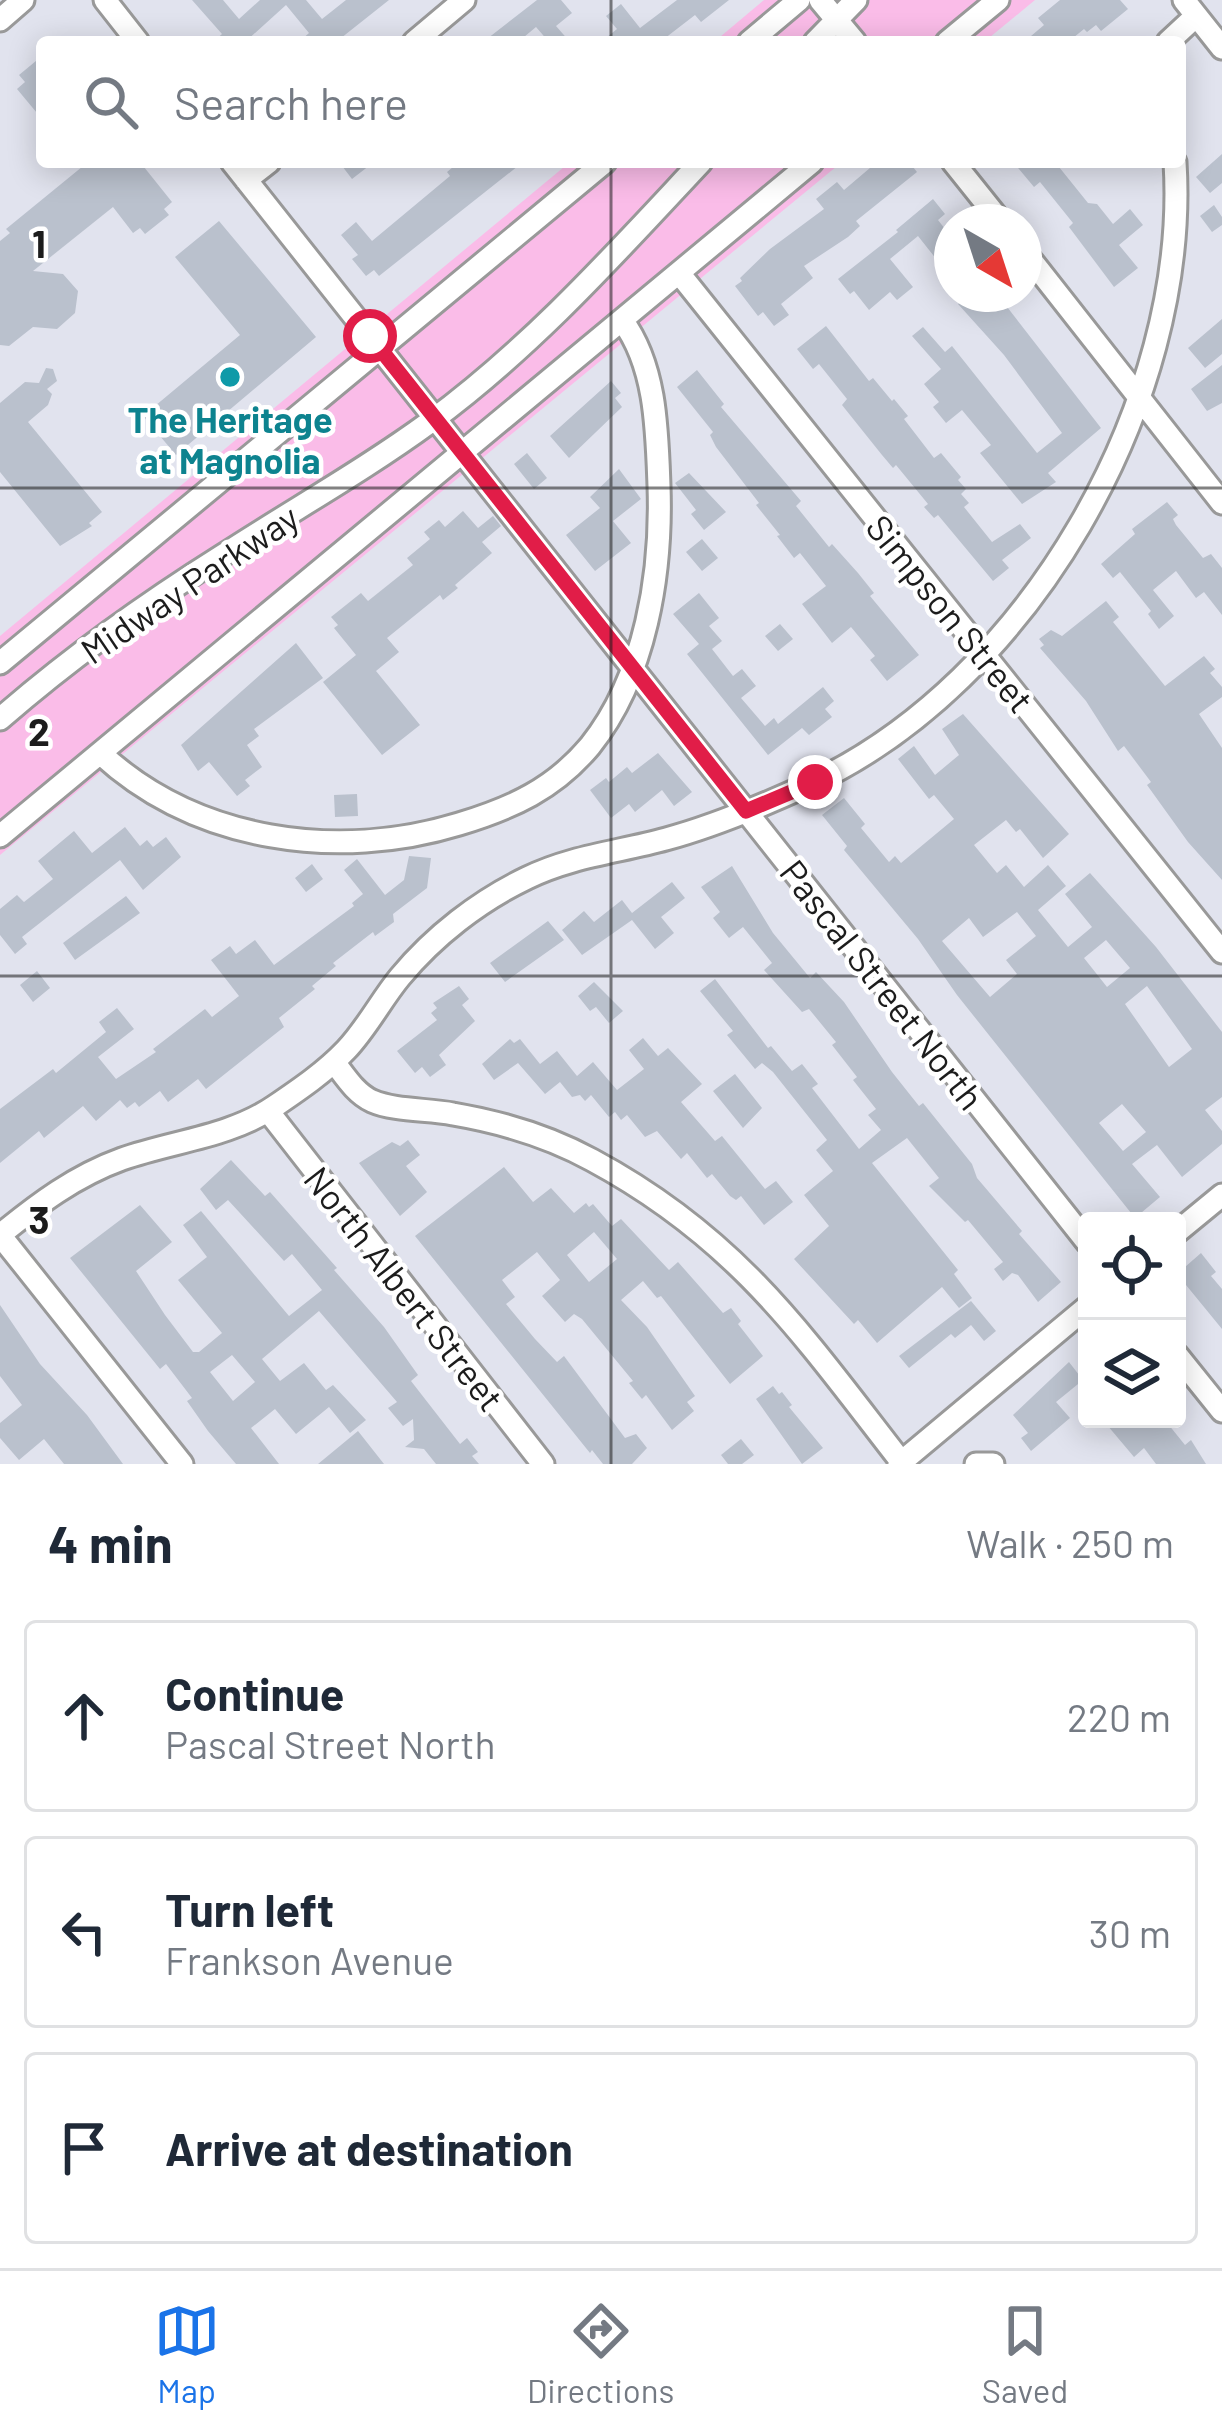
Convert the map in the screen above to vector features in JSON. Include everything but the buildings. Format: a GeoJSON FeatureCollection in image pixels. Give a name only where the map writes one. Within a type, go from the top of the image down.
{"type":"FeatureCollection","features":[{"type":"Feature","properties":{"kind":"street"},"geometry":{"type":"LineString","coordinates":[[0,20],[23,0]]}},
{"type":"Feature","properties":{"kind":"street"},"geometry":{"type":"LineString","coordinates":[[105,0],[133,36]]}},
{"type":"Feature","properties":{"kind":"street"},"geometry":{"type":"LineString","coordinates":[[421,36],[464,0]]}},
{"type":"Feature","properties":{"kind":"street"},"geometry":{"type":"LineString","coordinates":[[756,36],[799,0]]}},
{"type":"Feature","properties":{"kind":"street"},"geometry":{"type":"LineString","coordinates":[[820,0],[850,36]]}},
{"type":"Feature","properties":{"kind":"street"},"geometry":{"type":"LineString","coordinates":[[821,36],[856,0]]}},
{"type":"Feature","properties":{"kind":"street"},"geometry":{"type":"LineString","coordinates":[[954,36],[998,0]]}},
{"type":"Feature","properties":{"kind":"street"},"geometry":{"type":"LineString","coordinates":[[1172,36],[1190,8],[1222,47]]}},
{"type":"Feature","properties":{"kind":"street","name":"Pascal Street North"},"geometry":{"type":"LineString","coordinates":[[236,168],[1078,1231]]}},
{"type":"Feature","properties":{"kind":"street"},"geometry":{"type":"LineString","coordinates":[[246,181],[261,168]]}},
{"type":"Feature","properties":{"kind":"street"},"geometry":{"type":"LineString","coordinates":[[0,663],[598,168]]}},
{"type":"Feature","properties":{"kind":"street","name":"Midway Parkway"},"geometry":{"type":"LineString","coordinates":[[0,718],[170,590],[344,482],[436,418],[539,332],[695,168]]}},
{"type":"Feature","properties":{"kind":"street"},"geometry":{"type":"LineString","coordinates":[[0,836],[805,168]]}},
{"type":"Feature","properties":{"kind":"street"},"geometry":{"type":"LineString","coordinates":[[958,168],[987,204]]}},
{"type":"Feature","properties":{"kind":"street"},"geometry":{"type":"LineString","coordinates":[[182,1464],[0,1235],[59,1190],[102,1168],[219,1132],[268,1111],[334,1062],[418,957],[496,894],[558,864],[670,838],[815,782],[875,748],[941,697],[1037,590],[1102,485],[1139,395],[1158,328],[1172,251],[1175,168]]}},
{"type":"Feature","properties":{"kind":"street","name":"Simpson Street"},"geometry":{"type":"LineString","coordinates":[[680,273],[1222,952]]}},
{"type":"Feature","properties":{"kind":"street"},"geometry":{"type":"LineString","coordinates":[[1042,274],[1222,503]]}},
{"type":"Feature","properties":{"kind":"street"},"geometry":{"type":"LineString","coordinates":[[100,753],[176,804],[252,832],[326,842],[402,838],[490,814],[547,788],[594,741],[634,667],[657,549],[658,446],[640,345],[622,320]]}},
{"type":"Feature","properties":{"kind":"street"},"geometry":{"type":"LineString","coordinates":[[334,1062],[369,1100],[458,1114],[531,1135],[586,1156],[673,1209],[715,1242],[790,1316],[901,1463],[1078,1315]]}},
{"type":"Feature","properties":{"kind":"street","name":"North Albert Street"},"geometry":{"type":"LineString","coordinates":[[268,1111],[543,1464]]}},
{"type":"Feature","properties":{"kind":"street"},"geometry":{"type":"LineString","coordinates":[[1186,1225],[1222,1195]]}},
{"type":"Feature","properties":{"kind":"street"},"geometry":{"type":"LineString","coordinates":[[1186,1365],[1222,1411]]}},
{"type":"Feature","properties":{"kind":"street"},"geometry":{"type":"LineString","coordinates":[[976,1464],[993,1464]]}},
{"type":"Feature","properties":{"kind":"shaded area"},"geometry":{"type":"Polygon","coordinates":[[[764,0],[1035,0],[991,36],[721,36],[764,0]]]}},
{"type":"Feature","properties":{"kind":"shaded area"},"geometry":{"type":"Polygon","coordinates":[[[563,168],[835,168],[0,855],[0,636],[563,168]]]}},
{"type":"Feature","properties":{"kind":"place","name":"The Heritage at Magnolia"},"geometry":{"type":"Point","coordinates":[230,377]}},
{"type":"Feature","properties":{"kind":"route"},"geometry":{"type":"LineString","coordinates":[[370,336],[746,811],[815,782]]}}]}
